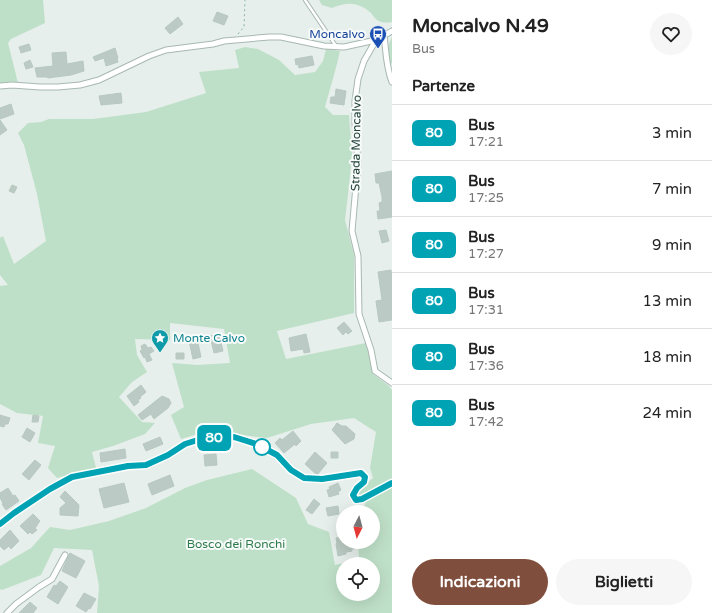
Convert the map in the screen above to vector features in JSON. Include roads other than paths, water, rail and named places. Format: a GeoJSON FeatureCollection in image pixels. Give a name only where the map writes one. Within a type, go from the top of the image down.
{"type":"FeatureCollection","features":[{"type":"Feature","properties":{"kind":"street"},"geometry":{"type":"LineString","coordinates":[[0,86],[12,85],[58,87],[80,85],[99,80],[144,58],[166,50],[234,40],[281,37],[324,46],[344,47],[376,40],[392,31]]}},
{"type":"Feature","properties":{"kind":"street"},"geometry":{"type":"LineString","coordinates":[[384,35],[389,74],[392,82]]}},
{"type":"Feature","properties":{"kind":"street","name":"Strada Moncalvo"},"geometry":{"type":"LineString","coordinates":[[376,40],[364,61],[358,79],[355,101],[358,163],[352,231],[358,256],[359,314],[371,350],[375,371],[392,383]]}},
{"type":"Feature","properties":{"kind":"street"},"geometry":{"type":"LineString","coordinates":[[0,524],[50,489],[72,477],[146,465],[168,455],[185,444],[204,438],[234,437],[256,444],[277,455],[291,470],[304,478],[322,479],[361,473],[365,477],[364,482],[357,488],[353,495],[356,500],[362,499],[392,483]]}},
{"type":"Feature","properties":{"kind":"street"},"geometry":{"type":"LineString","coordinates":[[7,613],[16,604],[52,579],[65,555]]}},
{"type":"Feature","properties":{"kind":"lane"},"geometry":{"type":"LineString","coordinates":[[305,0],[336,47]]}},
{"type":"Feature","properties":{"kind":"place","name":"Moncalvo"},"geometry":{"type":"Point","coordinates":[378,49]}},
{"type":"Feature","properties":{"kind":"place","name":"Monte Calvo"},"geometry":{"type":"Point","coordinates":[160,353]}},
{"type":"Feature","properties":{"kind":"park label","name":"Bosco dei Ronchi"},"geometry":{"type":"Point","coordinates":[236,544]}}]}
